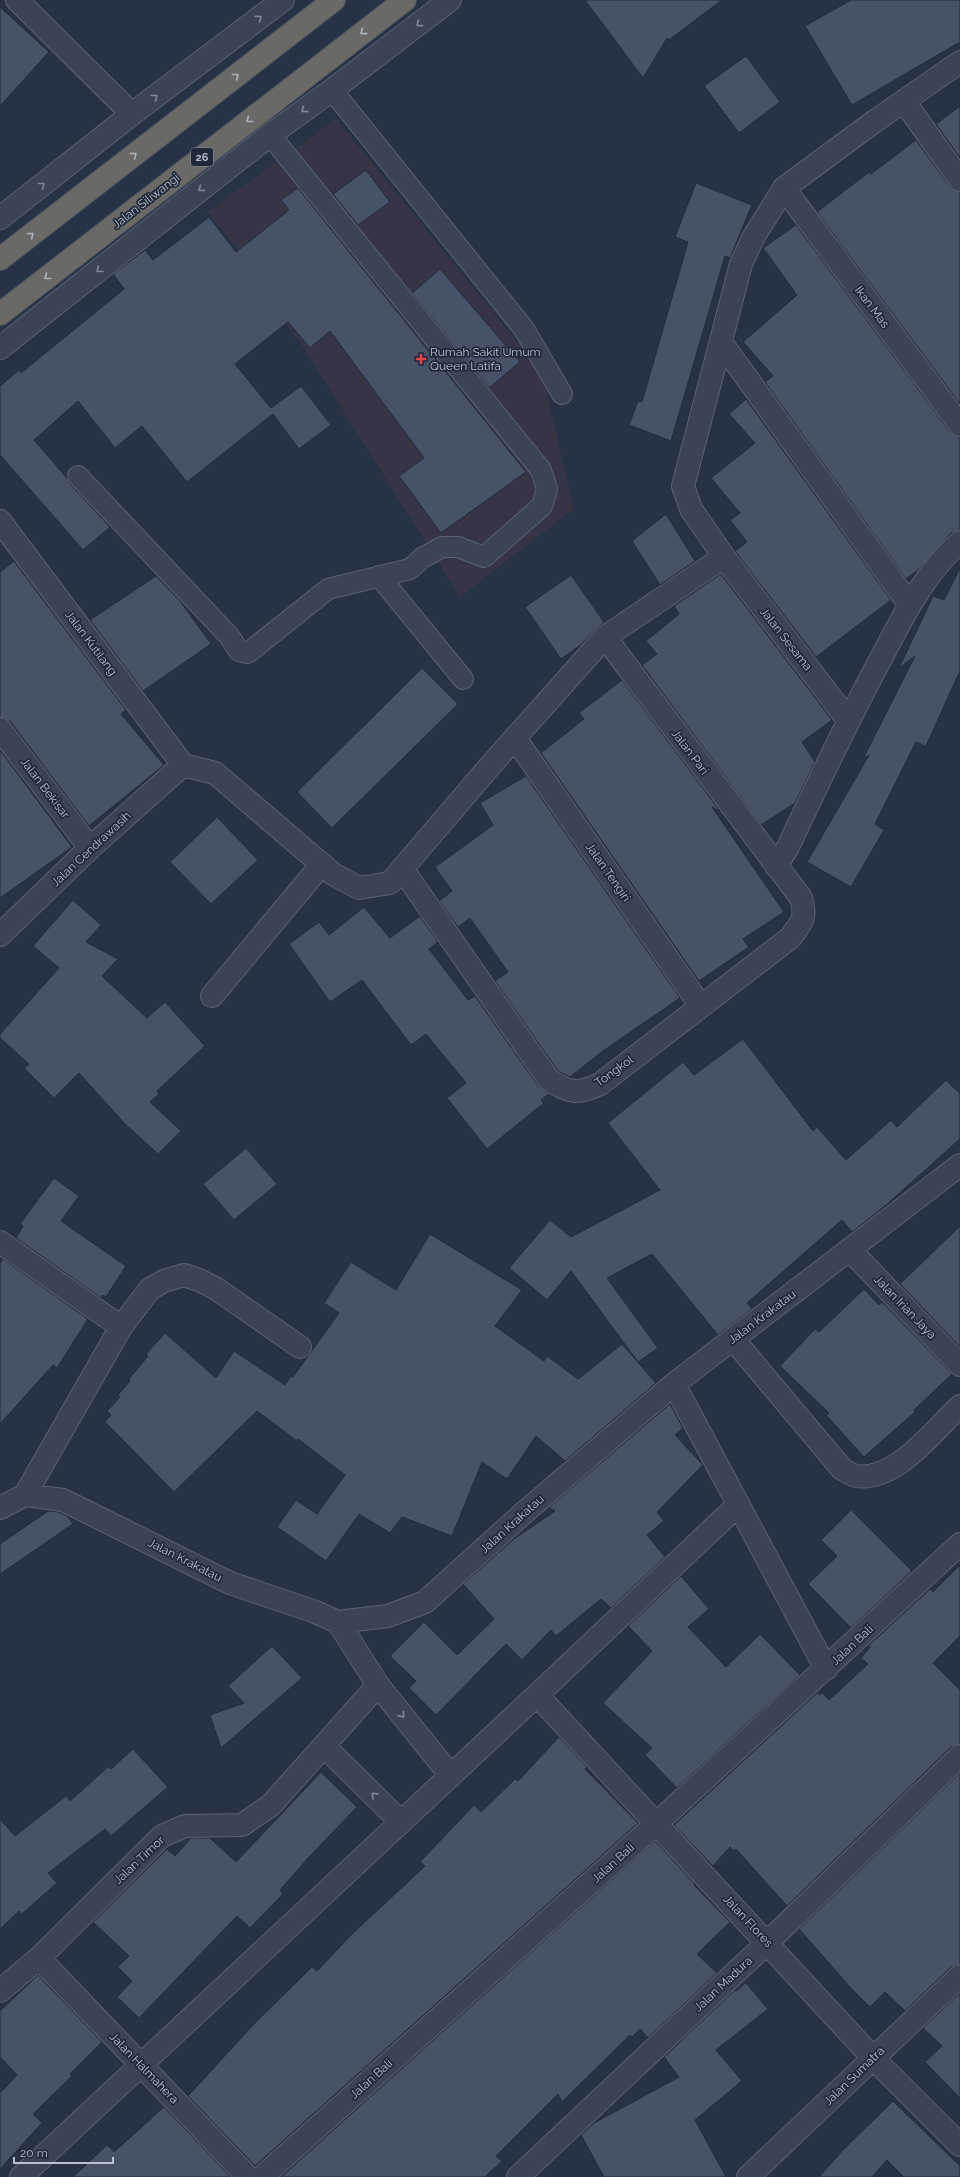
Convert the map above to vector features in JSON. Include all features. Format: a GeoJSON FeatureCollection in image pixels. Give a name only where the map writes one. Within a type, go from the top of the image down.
{"type":"FeatureCollection","features":[{"type":"Feature","properties":{"kind":"highway"},"geometry":{"type":"LineString","coordinates":[[0,259],[334,0]]}},
{"type":"Feature","properties":{"kind":"highway","name":"Jalan Siliwangi"},"geometry":{"type":"LineString","coordinates":[[0,314],[406,0]]}},
{"type":"Feature","properties":{"kind":"street"},"geometry":{"type":"LineString","coordinates":[[16,0],[132,114]]}},
{"type":"Feature","properties":{"kind":"street"},"geometry":{"type":"LineString","coordinates":[[0,218],[132,114],[283,0]]}},
{"type":"Feature","properties":{"kind":"street"},"geometry":{"type":"LineString","coordinates":[[0,348],[270,135],[450,0]]}},
{"type":"Feature","properties":{"kind":"street"},"geometry":{"type":"LineString","coordinates":[[784,188],[960,62]]}},
{"type":"Feature","properties":{"kind":"street"},"geometry":{"type":"LineString","coordinates":[[904,101],[960,180]]}},
{"type":"Feature","properties":{"kind":"street","name":"Jalan Sesama"},"geometry":{"type":"LineString","coordinates":[[784,188],[753,238],[741,264],[683,486],[691,509],[724,557],[848,720]]}},
{"type":"Feature","properties":{"kind":"street","name":"Ikan Mas"},"geometry":{"type":"LineString","coordinates":[[784,188],[960,425]]}},
{"type":"Feature","properties":{"kind":"street"},"geometry":{"type":"LineString","coordinates":[[721,342],[909,604]]}},
{"type":"Feature","properties":{"kind":"street","name":"Jalan Kutilang"},"geometry":{"type":"LineString","coordinates":[[0,521],[183,765]]}},
{"type":"Feature","properties":{"kind":"street"},"geometry":{"type":"LineString","coordinates":[[776,866],[788,847],[848,720],[909,604],[943,557],[960,542]]}},
{"type":"Feature","properties":{"kind":"street"},"geometry":{"type":"LineString","coordinates":[[183,765],[215,773],[333,874],[358,888],[390,883],[403,870],[515,738],[605,637],[724,557]]}},
{"type":"Feature","properties":{"kind":"street","name":"Jalan Pari"},"geometry":{"type":"LineString","coordinates":[[605,637],[776,866]]}},
{"type":"Feature","properties":{"kind":"street","name":"Jalan Bekisar"},"geometry":{"type":"LineString","coordinates":[[0,729],[90,848]]}},
{"type":"Feature","properties":{"kind":"street","name":"Jalan Tengiri"},"geometry":{"type":"LineString","coordinates":[[515,738],[700,1005]]}},
{"type":"Feature","properties":{"kind":"street","name":"Jalan Cendrawasih"},"geometry":{"type":"LineString","coordinates":[[0,935],[90,848],[183,765]]}},
{"type":"Feature","properties":{"kind":"street"},"geometry":{"type":"LineString","coordinates":[[212,996],[322,864]]}},
{"type":"Feature","properties":{"kind":"street","name":"Tongkol"},"geometry":{"type":"LineString","coordinates":[[403,870],[549,1080],[565,1090],[575,1092],[600,1084],[700,1005],[790,938],[802,922],[805,911],[801,898],[776,866]]}},
{"type":"Feature","properties":{"kind":"street","name":"Jalan Krakatau"},"geometry":{"type":"LineString","coordinates":[[25,1495],[63,1500],[230,1583],[313,1611],[338,1622],[388,1616],[425,1602],[527,1510],[674,1384],[960,1165]]}},
{"type":"Feature","properties":{"kind":"street"},"geometry":{"type":"LineString","coordinates":[[0,1242],[122,1327]]}},
{"type":"Feature","properties":{"kind":"street","name":"Jalan Irian Jaya"},"geometry":{"type":"LineString","coordinates":[[850,1250],[960,1365]]}},
{"type":"Feature","properties":{"kind":"street"},"geometry":{"type":"LineString","coordinates":[[0,1508],[25,1495],[122,1327],[150,1289],[164,1280],[184,1275],[215,1288],[300,1348]]}},
{"type":"Feature","properties":{"kind":"street"},"geometry":{"type":"LineString","coordinates":[[733,1339],[842,1469],[856,1476],[871,1475],[893,1468],[913,1452],[960,1406]]}},
{"type":"Feature","properties":{"kind":"street"},"geometry":{"type":"LineString","coordinates":[[674,1384],[826,1669]]}},
{"type":"Feature","properties":{"kind":"street"},"geometry":{"type":"LineString","coordinates":[[21,2177],[538,1696],[738,1505]]}},
{"type":"Feature","properties":{"kind":"street","name":"Jalan Bali"},"geometry":{"type":"LineString","coordinates":[[262,2177],[657,1823],[960,1544]]}},
{"type":"Feature","properties":{"kind":"street"},"geometry":{"type":"LineString","coordinates":[[338,1622],[378,1685],[451,1776]]}},
{"type":"Feature","properties":{"kind":"street","name":"Jalan Timor"},"geometry":{"type":"LineString","coordinates":[[0,1991],[39,1958],[162,1836],[185,1826],[242,1825],[271,1805],[378,1685]]}},
{"type":"Feature","properties":{"kind":"street","name":"Jalan Flores"},"geometry":{"type":"LineString","coordinates":[[538,1696],[768,1942],[873,2058],[960,2145]]}},
{"type":"Feature","properties":{"kind":"street"},"geometry":{"type":"LineString","coordinates":[[324,1746],[401,1822]]}},
{"type":"Feature","properties":{"kind":"street","name":"Jalan Madura"},"geometry":{"type":"LineString","coordinates":[[518,2177],[768,1942],[960,1756]]}},
{"type":"Feature","properties":{"kind":"street","name":"Jalan Halmahera"},"geometry":{"type":"LineString","coordinates":[[39,1958],[248,2177]]}},
{"type":"Feature","properties":{"kind":"street","name":"Jalan Sumatra"},"geometry":{"type":"LineString","coordinates":[[748,2177],[960,1976]]}},
{"type":"Feature","properties":{"kind":"lane"},"geometry":{"type":"LineString","coordinates":[[332,90],[524,329],[562,394]]}},
{"type":"Feature","properties":{"kind":"lane"},"geometry":{"type":"LineString","coordinates":[[78,476],[229,636],[239,651],[248,653],[328,589],[410,568],[422,558],[442,547],[458,547],[484,557],[542,506],[547,489],[541,470],[270,135]]}},
{"type":"Feature","properties":{"kind":"lane"},"geometry":{"type":"LineString","coordinates":[[379,576],[463,679]]}},
{"type":"Feature","properties":{"kind":"shaded area","name":"Rumah Sakit Umum Queen Latifa"},"geometry":{"type":"Polygon","coordinates":[[[336,119],[542,372],[574,509],[460,597],[303,347],[248,273],[248,261],[207,212],[336,119]]]}},
{"type":"Feature","properties":{"kind":"building"},"geometry":{"type":"Polygon","coordinates":[[[585,0],[722,0],[669,40],[667,38],[643,78],[585,0]]]}},
{"type":"Feature","properties":{"kind":"building"},"geometry":{"type":"Polygon","coordinates":[[[851,0],[960,0],[960,42],[852,105],[805,26],[851,0]]]}},
{"type":"Feature","properties":{"kind":"building"},"geometry":{"type":"Polygon","coordinates":[[[0,7],[49,52],[0,106],[0,7]]]}},
{"type":"Feature","properties":{"kind":"building"},"geometry":{"type":"Polygon","coordinates":[[[746,56],[780,102],[739,133],[704,86],[746,56]]]}},
{"type":"Feature","properties":{"kind":"building"},"geometry":{"type":"Polygon","coordinates":[[[960,106],[960,158],[936,124],[960,106]]]}},
{"type":"Feature","properties":{"kind":"building"},"geometry":{"type":"Polygon","coordinates":[[[916,140],[950,187],[960,192],[960,404],[817,212],[869,172],[871,174],[916,140]]]}},
{"type":"Feature","properties":{"kind":"building"},"geometry":{"type":"Polygon","coordinates":[[[366,170],[390,202],[358,225],[333,194],[366,170]]]}},
{"type":"Feature","properties":{"kind":"building"},"geometry":{"type":"Polygon","coordinates":[[[696,183],[752,205],[730,258],[725,256],[671,441],[629,425],[638,401],[642,402],[688,242],[675,237],[696,183]]]}},
{"type":"Feature","properties":{"kind":"building"},"geometry":{"type":"Polygon","coordinates":[[[298,188],[526,472],[441,533],[399,476],[424,458],[330,331],[310,348],[288,322],[235,364],[271,408],[301,386],[331,425],[299,449],[273,414],[187,482],[142,426],[115,448],[78,401],[34,440],[67,478],[70,484],[110,527],[83,550],[0,455],[0,386],[19,370],[21,373],[124,289],[113,274],[145,250],[153,260],[209,217],[236,252],[289,210],[281,200],[298,188]]]}},
{"type":"Feature","properties":{"kind":"building"},"geometry":{"type":"Polygon","coordinates":[[[796,225],[950,432],[960,437],[960,530],[951,533],[918,570],[906,579],[765,382],[773,376],[743,342],[797,295],[763,248],[796,225]]]}},
{"type":"Feature","properties":{"kind":"building"},"geometry":{"type":"Polygon","coordinates":[[[440,269],[520,362],[489,388],[412,293],[440,269]]]}},
{"type":"Feature","properties":{"kind":"building"},"geometry":{"type":"Polygon","coordinates":[[[746,399],[891,600],[816,657],[735,551],[747,542],[730,520],[740,513],[711,478],[755,443],[729,414],[746,399]]]}},
{"type":"Feature","properties":{"kind":"building"},"geometry":{"type":"Polygon","coordinates":[[[666,514],[695,561],[660,585],[632,541],[666,514]]]}},
{"type":"Feature","properties":{"kind":"building"},"geometry":{"type":"Polygon","coordinates":[[[14,561],[126,710],[121,714],[164,765],[89,826],[10,721],[0,717],[0,572],[14,561]]]}},
{"type":"Feature","properties":{"kind":"building"},"geometry":{"type":"Polygon","coordinates":[[[960,568],[960,671],[926,746],[916,742],[875,824],[884,830],[851,887],[807,862],[869,755],[863,759],[915,656],[899,668],[933,596],[944,600],[960,568]]]}},
{"type":"Feature","properties":{"kind":"building"},"geometry":{"type":"Polygon","coordinates":[[[721,574],[832,720],[802,742],[815,762],[795,803],[761,825],[642,665],[657,654],[646,641],[679,614],[674,606],[721,574]]]}},
{"type":"Feature","properties":{"kind":"building"},"geometry":{"type":"Polygon","coordinates":[[[571,575],[604,622],[582,644],[561,659],[525,607],[571,575]]]}},
{"type":"Feature","properties":{"kind":"building"},"geometry":{"type":"Polygon","coordinates":[[[156,576],[181,602],[211,644],[143,691],[90,620],[156,576]]]}},
{"type":"Feature","properties":{"kind":"building"},"geometry":{"type":"Polygon","coordinates":[[[422,668],[458,704],[332,828],[297,792],[422,668]]]}},
{"type":"Feature","properties":{"kind":"building"},"geometry":{"type":"Polygon","coordinates":[[[622,680],[720,811],[712,807],[784,912],[743,939],[749,947],[699,981],[541,753],[584,719],[579,713],[622,680]]]}},
{"type":"Feature","properties":{"kind":"building"},"geometry":{"type":"Polygon","coordinates":[[[0,750],[72,847],[0,898],[0,750]]]}},
{"type":"Feature","properties":{"kind":"building"},"geometry":{"type":"Polygon","coordinates":[[[526,776],[680,998],[603,1051],[570,1077],[558,1071],[495,981],[508,972],[470,918],[458,927],[439,901],[452,891],[435,867],[493,825],[480,803],[526,776]]]}},
{"type":"Feature","properties":{"kind":"building"},"geometry":{"type":"Polygon","coordinates":[[[217,817],[258,860],[211,904],[170,862],[217,817]]]}},
{"type":"Feature","properties":{"kind":"building"},"geometry":{"type":"Polygon","coordinates":[[[73,900],[101,925],[86,942],[118,959],[102,976],[147,1018],[165,1002],[205,1046],[157,1091],[159,1094],[150,1102],[181,1131],[158,1154],[125,1124],[79,1073],[54,1098],[24,1068],[29,1064],[0,1038],[0,1034],[59,968],[33,946],[73,900]]]}},
{"type":"Feature","properties":{"kind":"building"},"geometry":{"type":"Polygon","coordinates":[[[364,907],[390,938],[420,916],[438,942],[429,949],[468,1000],[475,996],[539,1087],[549,1094],[541,1100],[544,1103],[487,1149],[447,1098],[466,1083],[426,1034],[411,1045],[362,980],[330,1002],[289,944],[319,922],[329,935],[364,907]]]}},
{"type":"Feature","properties":{"kind":"building"},"geometry":{"type":"Polygon","coordinates":[[[743,1039],[813,1131],[817,1127],[846,1160],[891,1120],[897,1127],[946,1080],[960,1094],[960,1139],[885,1206],[852,1232],[842,1220],[747,1303],[752,1309],[718,1335],[652,1254],[607,1278],[658,1348],[638,1362],[571,1271],[547,1300],[509,1268],[550,1220],[571,1237],[660,1190],[608,1123],[683,1062],[694,1075],[743,1039]]]}},
{"type":"Feature","properties":{"kind":"building"},"geometry":{"type":"Polygon","coordinates":[[[246,1148],[277,1184],[234,1220],[203,1184],[246,1148]]]}},
{"type":"Feature","properties":{"kind":"building"},"geometry":{"type":"Polygon","coordinates":[[[54,1178],[79,1196],[61,1221],[126,1266],[106,1297],[103,1295],[101,1298],[16,1238],[23,1226],[20,1224],[54,1178]]]}},
{"type":"Feature","properties":{"kind":"building"},"geometry":{"type":"Polygon","coordinates":[[[960,1226],[960,1347],[900,1284],[960,1226]]]}},
{"type":"Feature","properties":{"kind":"building"},"geometry":{"type":"Polygon","coordinates":[[[430,1234],[522,1290],[495,1326],[544,1361],[547,1356],[578,1379],[622,1344],[656,1383],[565,1461],[536,1436],[507,1479],[482,1462],[452,1536],[402,1517],[390,1533],[359,1514],[326,1561],[277,1527],[296,1500],[317,1514],[345,1475],[298,1439],[297,1441],[257,1411],[174,1492],[105,1422],[111,1415],[107,1411],[120,1397],[118,1395],[148,1356],[146,1354],[165,1333],[216,1378],[234,1351],[285,1385],[291,1376],[293,1377],[339,1313],[324,1303],[351,1262],[396,1290],[430,1234]]]}},
{"type":"Feature","properties":{"kind":"building"},"geometry":{"type":"Polygon","coordinates":[[[3,1259],[88,1319],[57,1368],[53,1365],[0,1424],[0,1264],[3,1259]]]}},
{"type":"Feature","properties":{"kind":"building"},"geometry":{"type":"Polygon","coordinates":[[[864,1289],[879,1305],[882,1302],[952,1374],[914,1410],[915,1412],[864,1457],[826,1415],[829,1413],[780,1366],[815,1329],[819,1332],[864,1289]]]}},
{"type":"Feature","properties":{"kind":"building"},"geometry":{"type":"Polygon","coordinates":[[[670,1404],[683,1428],[675,1435],[703,1465],[657,1512],[664,1521],[647,1535],[665,1557],[611,1608],[601,1599],[556,1636],[551,1630],[522,1660],[506,1644],[436,1715],[409,1688],[416,1681],[390,1656],[424,1622],[457,1655],[494,1619],[463,1584],[515,1538],[555,1511],[549,1507],[670,1404]]]}},
{"type":"Feature","properties":{"kind":"building"},"geometry":{"type":"Polygon","coordinates":[[[851,1510],[912,1571],[851,1628],[808,1584],[837,1556],[821,1540],[851,1510]]]}},
{"type":"Feature","properties":{"kind":"building"},"geometry":{"type":"Polygon","coordinates":[[[48,1511],[59,1512],[67,1516],[73,1524],[0,1574],[0,1544],[48,1511]]]}},
{"type":"Feature","properties":{"kind":"building"},"geometry":{"type":"Polygon","coordinates":[[[960,1565],[960,1636],[933,1663],[960,1690],[960,1744],[951,1747],[787,1906],[736,1849],[734,1851],[730,1847],[713,1866],[674,1825],[817,1693],[820,1695],[822,1693],[829,1700],[868,1664],[861,1658],[870,1647],[868,1646],[930,1589],[933,1592],[960,1565]]]}},
{"type":"Feature","properties":{"kind":"building"},"geometry":{"type":"Polygon","coordinates":[[[681,1576],[709,1609],[688,1627],[726,1667],[760,1634],[800,1675],[677,1788],[645,1755],[652,1748],[603,1703],[652,1651],[628,1626],[681,1576]]]}},
{"type":"Feature","properties":{"kind":"building"},"geometry":{"type":"Polygon","coordinates":[[[272,1646],[302,1678],[221,1748],[210,1715],[244,1703],[228,1686],[272,1646]]]}},
{"type":"Feature","properties":{"kind":"building"},"geometry":{"type":"Polygon","coordinates":[[[559,1737],[587,1767],[585,1769],[638,1823],[255,2166],[188,2096],[253,2025],[312,1967],[317,1971],[352,1934],[425,1866],[420,1862],[474,1805],[481,1812],[515,1779],[518,1781],[559,1737]]]}},
{"type":"Feature","properties":{"kind":"building"},"geometry":{"type":"Polygon","coordinates":[[[133,1749],[168,1787],[111,1836],[105,1829],[48,1873],[57,1883],[22,1914],[19,1911],[0,1929],[0,1819],[15,1836],[66,1796],[70,1801],[109,1766],[111,1769],[133,1749]]]}},
{"type":"Feature","properties":{"kind":"building"},"geometry":{"type":"Polygon","coordinates":[[[321,1772],[357,1807],[310,1856],[280,1890],[283,1894],[250,1928],[237,1916],[139,2018],[117,1997],[132,1981],[118,1967],[129,1956],[93,1922],[167,1849],[175,1856],[191,1838],[210,1838],[236,1862],[321,1772]]]}},
{"type":"Feature","properties":{"kind":"building"},"geometry":{"type":"Polygon","coordinates":[[[960,1773],[960,1964],[951,1967],[905,2011],[885,1992],[870,2007],[850,1987],[799,1929],[960,1773]]]}},
{"type":"Feature","properties":{"kind":"building"},"geometry":{"type":"Polygon","coordinates":[[[655,1841],[695,1884],[694,1885],[730,1922],[697,1954],[717,1973],[648,2038],[640,2029],[632,2037],[630,2035],[562,2102],[558,2094],[496,2156],[502,2161],[485,2177],[281,2177],[655,1841]]]}},
{"type":"Feature","properties":{"kind":"building"},"geometry":{"type":"Polygon","coordinates":[[[38,1975],[102,2042],[70,2074],[72,2076],[33,2114],[42,2123],[0,2169],[0,2093],[17,2075],[0,2057],[0,2011],[38,1975]]]}},
{"type":"Feature","properties":{"kind":"building"},"geometry":{"type":"Polygon","coordinates":[[[746,1983],[768,2009],[716,2050],[742,2081],[695,2120],[726,2177],[604,2177],[581,2135],[594,2123],[679,2077],[664,2057],[735,1990],[736,1991],[746,1983]]]}},
{"type":"Feature","properties":{"kind":"building"},"geometry":{"type":"Polygon","coordinates":[[[960,1993],[960,2098],[925,2062],[942,2046],[923,2028],[960,1993]]]}},
{"type":"Feature","properties":{"kind":"building"},"geometry":{"type":"Polygon","coordinates":[[[893,2101],[960,2166],[960,2177],[904,2177],[887,2160],[872,2177],[819,2177],[842,2151],[893,2101]]]}},
{"type":"Feature","properties":{"kind":"building"},"geometry":{"type":"Polygon","coordinates":[[[164,2107],[231,2177],[73,2177],[107,2145],[114,2152],[164,2107]]]}},
{"type":"Feature","properties":{"kind":"place","name":"Rumah Sakit Umum Queen Latifa"},"geometry":{"type":"Point","coordinates":[421,359]}}]}
